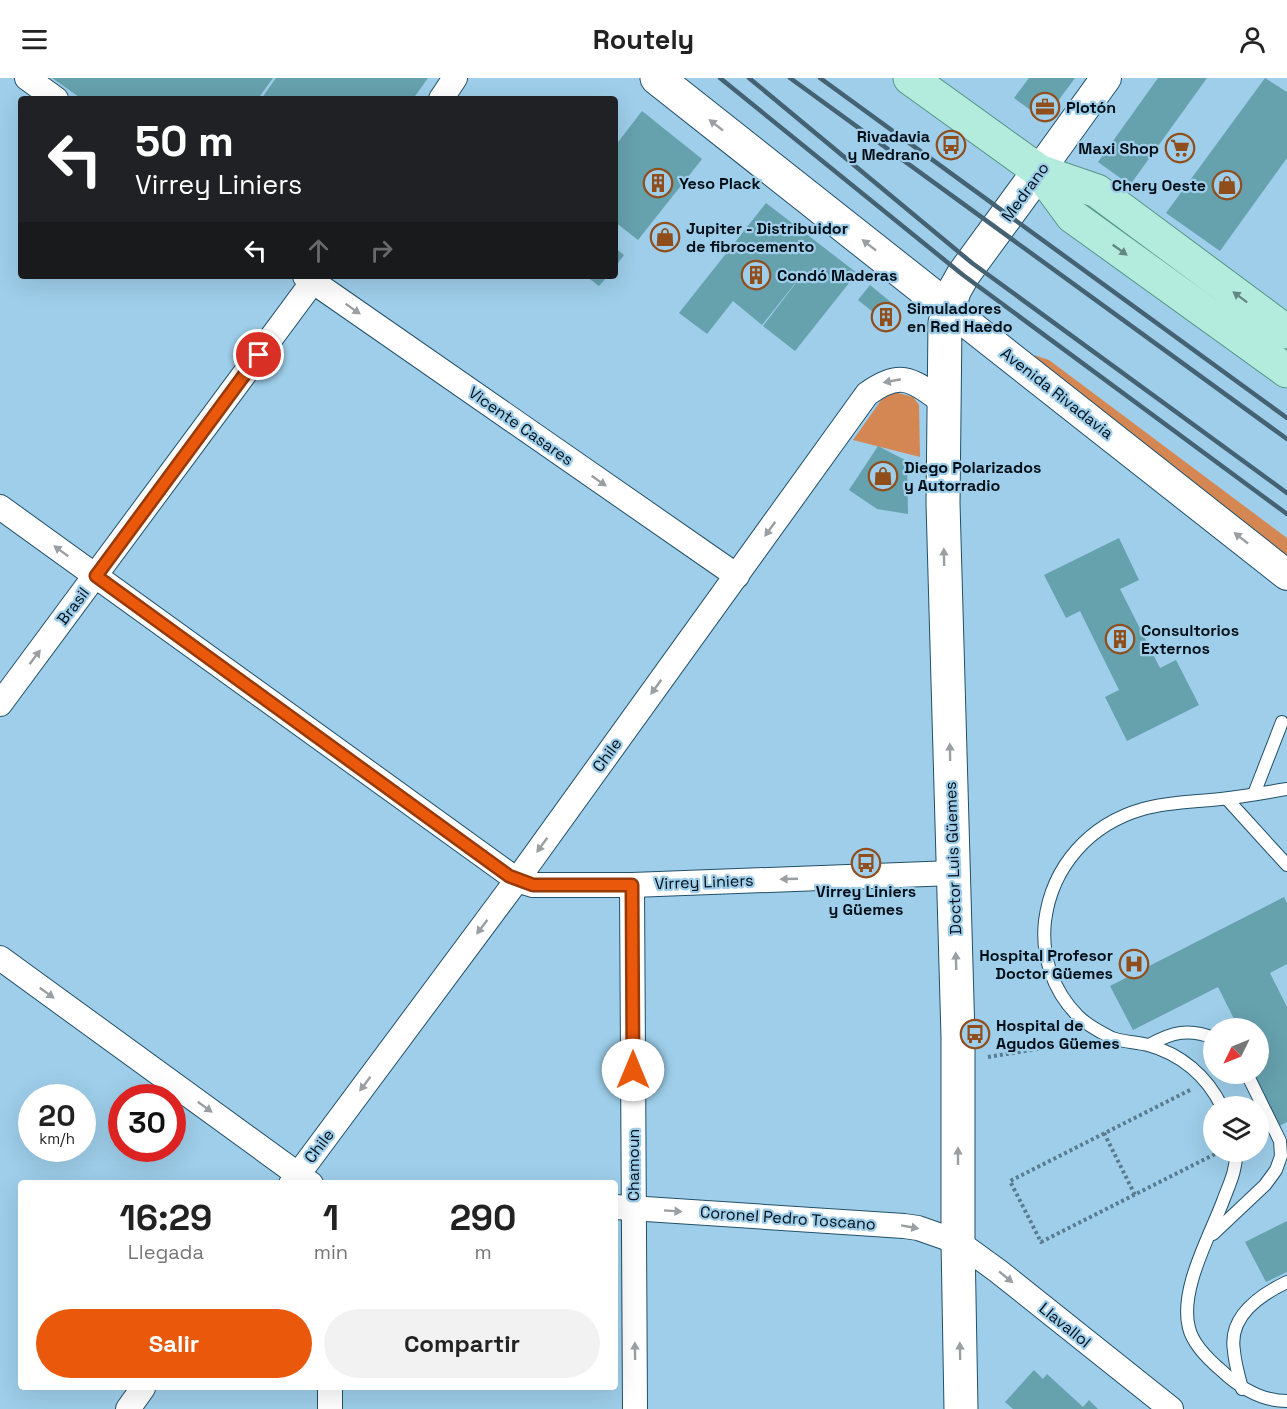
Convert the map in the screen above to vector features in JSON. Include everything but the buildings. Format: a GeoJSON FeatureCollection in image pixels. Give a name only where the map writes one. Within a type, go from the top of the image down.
{"type":"FeatureCollection","features":[{"type":"Feature","properties":{"kind":"main road","name":"Avenida Rivadavia"},"geometry":{"type":"LineString","coordinates":[[657,78],[948,308]]}},
{"type":"Feature","properties":{"kind":"main road"},"geometry":{"type":"LineString","coordinates":[[910,78],[1039,171],[1098,192],[1287,332]]}},
{"type":"Feature","properties":{"kind":"main road","name":"Medrano"},"geometry":{"type":"LineString","coordinates":[[948,308],[963,275],[1039,171]]}},
{"type":"Feature","properties":{"kind":"main road"},"geometry":{"type":"LineString","coordinates":[[1039,171],[1072,216],[1287,371]]}},
{"type":"Feature","properties":{"kind":"main road","name":"Doctor Luis Güemes"},"geometry":{"type":"LineString","coordinates":[[948,308],[945,323],[943,503],[958,1037],[961,1409]]}},
{"type":"Feature","properties":{"kind":"street"},"geometry":{"type":"LineString","coordinates":[[27,78],[52,96]]}},
{"type":"Feature","properties":{"kind":"street"},"geometry":{"type":"LineString","coordinates":[[443,96],[455,78]]}},
{"type":"Feature","properties":{"kind":"street","name":"Medrano"},"geometry":{"type":"LineString","coordinates":[[1039,171],[1106,78]]}},
{"type":"Feature","properties":{"kind":"street","name":"Brasil"},"geometry":{"type":"LineString","coordinates":[[0,704],[96,576],[311,279]]}},
{"type":"Feature","properties":{"kind":"street","name":"Vicente Casares"},"geometry":{"type":"LineString","coordinates":[[313,279],[736,576]]}},
{"type":"Feature","properties":{"kind":"street","name":"Avenida Rivadavia"},"geometry":{"type":"LineString","coordinates":[[948,308],[1287,574]]}},
{"type":"Feature","properties":{"kind":"street","name":"Chile"},"geometry":{"type":"LineString","coordinates":[[300,1180],[867,394],[882,383],[898,378],[917,384],[944,402]]}},
{"type":"Feature","properties":{"kind":"street","name":"Virrey Liniers"},"geometry":{"type":"LineString","coordinates":[[0,507],[517,880],[533,885],[632,885],[953,873]]}},
{"type":"Feature","properties":{"kind":"street","name":"Chamoun"},"geometry":{"type":"LineString","coordinates":[[632,885],[624,1208],[635,1409]]}},
{"type":"Feature","properties":{"kind":"street"},"geometry":{"type":"LineString","coordinates":[[0,958],[300,1180]]}},
{"type":"Feature","properties":{"kind":"street","name":"Coronel Pedro Toscano"},"geometry":{"type":"LineString","coordinates":[[624,1208],[904,1226],[918,1228],[958,1242]]}},
{"type":"Feature","properties":{"kind":"street","name":"Llavallol"},"geometry":{"type":"LineString","coordinates":[[958,1242],[998,1270],[1171,1409]]}},
{"type":"Feature","properties":{"kind":"street"},"geometry":{"type":"LineString","coordinates":[[128,1409],[142,1390]]}},
{"type":"Feature","properties":{"kind":"street"},"geometry":{"type":"LineString","coordinates":[[330,1390],[330,1409]]}},
{"type":"Feature","properties":{"kind":"lane"},"geometry":{"type":"LineString","coordinates":[[1254,794],[1282,722]]}},
{"type":"Feature","properties":{"kind":"lane"},"geometry":{"type":"LineString","coordinates":[[1203,1078],[1197,1070],[1178,1057],[1149,1045],[1113,1038],[1079,1017],[1060,993],[1048,969],[1044,932],[1047,907],[1059,875],[1075,850],[1098,830],[1121,817],[1144,808],[1287,789]]}},
{"type":"Feature","properties":{"kind":"lane"},"geometry":{"type":"LineString","coordinates":[[1227,798],[1287,865]]}},
{"type":"Feature","properties":{"kind":"lane"},"geometry":{"type":"LineString","coordinates":[[1149,1045],[1177,1032],[1203,1034]]}},
{"type":"Feature","properties":{"kind":"lane"},"geometry":{"type":"LineString","coordinates":[[1210,1236],[1264,1185],[1276,1170],[1281,1156],[1280,1141],[1252,1084]]}},
{"type":"Feature","properties":{"kind":"lane"},"geometry":{"type":"LineString","coordinates":[[1236,1162],[1210,1236],[1196,1264],[1190,1286],[1187,1314],[1189,1329],[1198,1347],[1242,1389],[1263,1398],[1287,1401]]}},
{"type":"Feature","properties":{"kind":"lane"},"geometry":{"type":"LineString","coordinates":[[1242,1389],[1233,1350],[1234,1335],[1239,1322],[1246,1309],[1256,1299],[1287,1281]]}},
{"type":"Feature","properties":{"kind":"path"},"geometry":{"type":"LineString","coordinates":[[981,1059],[1113,1038]]}},
{"type":"Feature","properties":{"kind":"path"},"geometry":{"type":"LineString","coordinates":[[1203,1082],[1010,1181],[1041,1242],[1203,1160]]}},
{"type":"Feature","properties":{"kind":"path"},"geometry":{"type":"LineString","coordinates":[[1104,1133],[1135,1195]]}},
{"type":"Feature","properties":{"kind":"shaded area"},"geometry":{"type":"Polygon","coordinates":[[[1034,355],[1049,360],[1287,538],[1287,556],[1046,372],[1034,355]]]}},
{"type":"Feature","properties":{"kind":"shaded area"},"geometry":{"type":"Polygon","coordinates":[[[891,391],[913,397],[919,405],[920,457],[853,440],[882,399],[891,391]]]}},
{"type":"Feature","properties":{"kind":"railway"},"geometry":{"type":"LineString","coordinates":[[720,78],[963,275],[1287,514]]}},
{"type":"Feature","properties":{"kind":"railway"},"geometry":{"type":"LineString","coordinates":[[749,78],[972,263],[1287,493]]}},
{"type":"Feature","properties":{"kind":"railway"},"geometry":{"type":"LineString","coordinates":[[790,78],[1287,439]]}},
{"type":"Feature","properties":{"kind":"railway"},"geometry":{"type":"LineString","coordinates":[[820,78],[1287,418]]}},
{"type":"Feature","properties":{"kind":"place","name":"Plotón"},"geometry":{"type":"Point","coordinates":[1045,107]}},
{"type":"Feature","properties":{"kind":"place","name":"Rivadavia y Medrano"},"geometry":{"type":"Point","coordinates":[951,145]}},
{"type":"Feature","properties":{"kind":"place","name":"Maxi Shop"},"geometry":{"type":"Point","coordinates":[1180,148]}},
{"type":"Feature","properties":{"kind":"place","name":"Yeso Plack"},"geometry":{"type":"Point","coordinates":[658,183]}},
{"type":"Feature","properties":{"kind":"place","name":"Chery Oeste"},"geometry":{"type":"Point","coordinates":[1227,185]}},
{"type":"Feature","properties":{"kind":"place","name":"Jupiter - Distribuidor de fibrocemento"},"geometry":{"type":"Point","coordinates":[665,237]}},
{"type":"Feature","properties":{"kind":"place","name":"Condó Maderas"},"geometry":{"type":"Point","coordinates":[756,275]}},
{"type":"Feature","properties":{"kind":"place","name":"Simuladores en Red Haedo"},"geometry":{"type":"Point","coordinates":[886,317]}},
{"type":"Feature","properties":{"kind":"place","name":"Diego Polarizados y Autorradio"},"geometry":{"type":"Point","coordinates":[883,476]}},
{"type":"Feature","properties":{"kind":"place","name":"Consultorios Externos"},"geometry":{"type":"Point","coordinates":[1120,639]}},
{"type":"Feature","properties":{"kind":"place","name":"Virrey Liniers y Güemes"},"geometry":{"type":"Point","coordinates":[866,863]}},
{"type":"Feature","properties":{"kind":"place","name":"Hospital Profesor Doctor Güemes"},"geometry":{"type":"Point","coordinates":[1134,964]}},
{"type":"Feature","properties":{"kind":"place","name":"Hospital de Agudos Güemes"},"geometry":{"type":"Point","coordinates":[975,1034]}},
{"type":"Feature","properties":{"kind":"route"},"geometry":{"type":"LineString","coordinates":[[259,355],[96,576],[509,876],[533,885],[632,885],[633,1070]]}}]}
